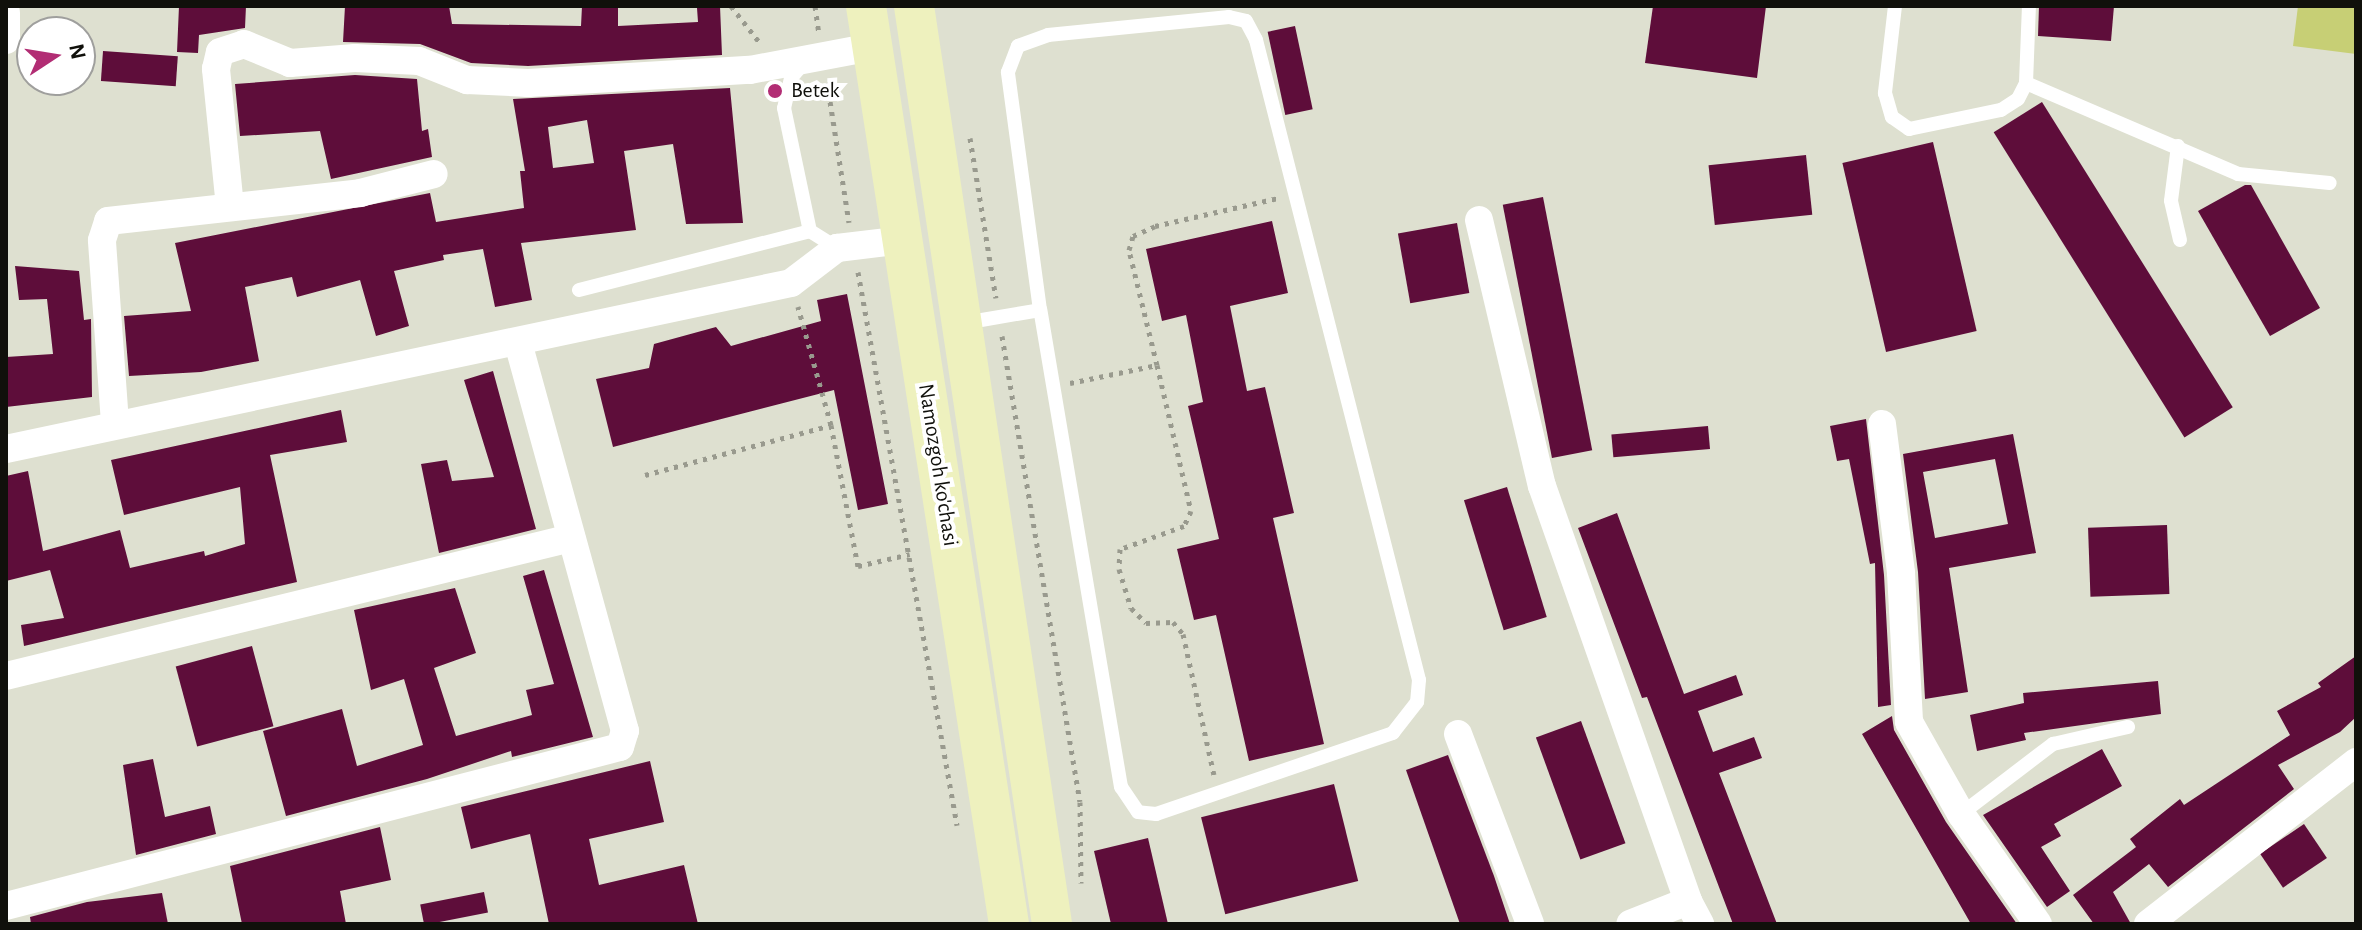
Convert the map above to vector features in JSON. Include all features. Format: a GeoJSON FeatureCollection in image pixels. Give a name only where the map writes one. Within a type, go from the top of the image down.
{"type":"FeatureCollection","features":[{"type":"Feature","properties":{"kind":"main road","name":"Namozgoh ko'chasi"},"geometry":{"type":"LineString","coordinates":[[866,6],[1009,924]]}},
{"type":"Feature","properties":{"kind":"main road","name":"Namozgoh ko'chasi"},"geometry":{"type":"LineString","coordinates":[[914,6],[981,320],[1052,924]]}},
{"type":"Feature","properties":{"kind":"street"},"geometry":{"type":"LineString","coordinates":[[6,13],[6,40]]}},
{"type":"Feature","properties":{"kind":"street"},"geometry":{"type":"LineString","coordinates":[[230,207],[216,69],[220,52],[244,44],[290,63],[355,58],[419,61],[467,80],[528,83],[777,65],[872,47]]}},
{"type":"Feature","properties":{"kind":"street"},"geometry":{"type":"LineString","coordinates":[[115,423],[102,240],[108,221],[360,193],[434,174]]}},
{"type":"Feature","properties":{"kind":"street"},"geometry":{"type":"LineString","coordinates":[[1479,220],[1542,486],[1694,913],[1630,924]]}},
{"type":"Feature","properties":{"kind":"street"},"geometry":{"type":"LineString","coordinates":[[6,449],[115,423],[518,343],[791,283],[845,247],[903,240]]}},
{"type":"Feature","properties":{"kind":"street"},"geometry":{"type":"LineString","coordinates":[[6,906],[620,747],[625,731],[518,343]]}},
{"type":"Feature","properties":{"kind":"street"},"geometry":{"type":"LineString","coordinates":[[1882,424],[1901,573],[1909,722],[1961,814],[2038,924]]}},
{"type":"Feature","properties":{"kind":"street"},"geometry":{"type":"LineString","coordinates":[[6,676],[571,538]]}},
{"type":"Feature","properties":{"kind":"street"},"geometry":{"type":"LineString","coordinates":[[1458,734],[1530,924]]}},
{"type":"Feature","properties":{"kind":"street"},"geometry":{"type":"LineString","coordinates":[[2148,924],[2356,762]]}},
{"type":"Feature","properties":{"kind":"lane"},"geometry":{"type":"LineString","coordinates":[[1895,6],[1885,93],[1892,117],[1909,129],[2001,110],[2018,99],[2026,83],[2029,6]]}},
{"type":"Feature","properties":{"kind":"lane"},"geometry":{"type":"LineString","coordinates":[[1229,17],[1246,21],[1256,40],[1295,194],[1419,680],[1417,702],[1393,733],[1156,814],[1138,812],[1121,787],[1040,310],[1009,109],[1008,72],[1018,46],[1048,35],[1229,17]]}},
{"type":"Feature","properties":{"kind":"lane"},"geometry":{"type":"LineString","coordinates":[[810,231],[784,108],[791,78],[815,58]]}},
{"type":"Feature","properties":{"kind":"lane"},"geometry":{"type":"LineString","coordinates":[[2026,83],[2238,174],[2330,183]]}},
{"type":"Feature","properties":{"kind":"lane"},"geometry":{"type":"LineString","coordinates":[[2178,146],[2171,201],[2180,240]]}},
{"type":"Feature","properties":{"kind":"lane"},"geometry":{"type":"LineString","coordinates":[[579,290],[810,231],[845,247]]}},
{"type":"Feature","properties":{"kind":"lane"},"geometry":{"type":"LineString","coordinates":[[981,320],[1040,310]]}},
{"type":"Feature","properties":{"kind":"lane"},"geometry":{"type":"LineString","coordinates":[[1961,814],[2053,744],[2128,727]]}},
{"type":"Feature","properties":{"kind":"path"},"geometry":{"type":"LineString","coordinates":[[731,6],[777,65]]}},
{"type":"Feature","properties":{"kind":"path"},"geometry":{"type":"LineString","coordinates":[[815,6],[815,58],[845,247],[909,555],[958,831]]}},
{"type":"Feature","properties":{"kind":"path"},"geometry":{"type":"LineString","coordinates":[[969,130],[981,320],[1080,802],[1081,894]]}},
{"type":"Feature","properties":{"kind":"path"},"geometry":{"type":"LineString","coordinates":[[1217,793],[1183,634],[1173,622],[1146,623],[1131,608],[1119,569],[1120,549],[1184,526],[1191,511],[1129,250],[1133,236],[1155,226],[1295,194]]}},
{"type":"Feature","properties":{"kind":"path"},"geometry":{"type":"LineString","coordinates":[[791,283],[831,425],[858,566],[951,547]]}},
{"type":"Feature","properties":{"kind":"path"},"geometry":{"type":"LineString","coordinates":[[1053,387],[1157,365]]}},
{"type":"Feature","properties":{"kind":"path"},"geometry":{"type":"LineString","coordinates":[[645,475],[831,425]]}},
{"type":"Feature","properties":{"kind":"green space"},"geometry":{"type":"Polygon","coordinates":[[[2298,6],[2356,6],[2356,54],[2293,46],[2298,6]]]}},
{"type":"Feature","properties":{"kind":"building"},"geometry":{"type":"Polygon","coordinates":[[[179,6],[246,6],[245,28],[199,35],[198,53],[177,52],[179,6]]]}},
{"type":"Feature","properties":{"kind":"building"},"geometry":{"type":"Polygon","coordinates":[[[345,6],[449,6],[452,24],[581,26],[582,6],[618,6],[618,26],[698,22],[697,8],[720,6],[722,55],[528,66],[471,63],[420,44],[343,42],[345,6]]]}},
{"type":"Feature","properties":{"kind":"building"},"geometry":{"type":"Polygon","coordinates":[[[1653,6],[1766,6],[1757,78],[1645,63],[1653,6]]]}},
{"type":"Feature","properties":{"kind":"building"},"geometry":{"type":"Polygon","coordinates":[[[2039,6],[2114,6],[2111,41],[2038,36],[2039,6]]]}},
{"type":"Feature","properties":{"kind":"building"},"geometry":{"type":"Polygon","coordinates":[[[1295,26],[1313,109],[1285,115],[1268,32],[1295,26]]]}},
{"type":"Feature","properties":{"kind":"building"},"geometry":{"type":"Polygon","coordinates":[[[103,51],[178,56],[176,86],[101,81],[103,51]]]}},
{"type":"Feature","properties":{"kind":"building"},"geometry":{"type":"Polygon","coordinates":[[[355,75],[417,79],[422,131],[428,129],[432,157],[331,179],[320,131],[240,136],[235,84],[355,75]]]}},
{"type":"Feature","properties":{"kind":"building"},"geometry":{"type":"Polygon","coordinates":[[[730,88],[743,223],[686,224],[673,144],[624,151],[636,230],[521,243],[532,300],[495,307],[483,249],[443,255],[444,260],[394,271],[409,326],[376,336],[360,280],[297,297],[292,277],[245,287],[259,361],[201,372],[129,376],[124,316],[191,311],[175,243],[430,193],[436,222],[524,208],[520,171],[525,171],[513,99],[730,88]],[[587,120],[548,127],[553,168],[594,163],[587,120]]]}},
{"type":"Feature","properties":{"kind":"building"},"geometry":{"type":"Polygon","coordinates":[[[2042,102],[2233,407],[2184,438],[1994,132],[2042,102]]]}},
{"type":"Feature","properties":{"kind":"building"},"geometry":{"type":"Polygon","coordinates":[[[1933,142],[1977,331],[1886,352],[1842,163],[1933,142]]]}},
{"type":"Feature","properties":{"kind":"building"},"geometry":{"type":"Polygon","coordinates":[[[1806,155],[1812,215],[1715,225],[1709,165],[1806,155]]]}},
{"type":"Feature","properties":{"kind":"building"},"geometry":{"type":"Polygon","coordinates":[[[2245,185],[2251,185],[2320,308],[2270,336],[2198,211],[2245,185]]]}},
{"type":"Feature","properties":{"kind":"building"},"geometry":{"type":"Polygon","coordinates":[[[1543,197],[1592,450],[1552,458],[1503,205],[1543,197]]]}},
{"type":"Feature","properties":{"kind":"building"},"geometry":{"type":"Polygon","coordinates":[[[1272,221],[1288,293],[1230,306],[1247,391],[1265,387],[1294,513],[1273,518],[1324,744],[1249,761],[1216,615],[1194,620],[1177,549],[1219,539],[1188,406],[1203,402],[1186,315],[1162,321],[1146,249],[1272,221]]]}},
{"type":"Feature","properties":{"kind":"building"},"geometry":{"type":"Polygon","coordinates":[[[1457,223],[1469,293],[1410,303],[1398,233],[1457,223]]]}},
{"type":"Feature","properties":{"kind":"building"},"geometry":{"type":"Polygon","coordinates":[[[15,266],[79,271],[84,320],[91,319],[92,397],[6,407],[6,357],[53,354],[47,299],[19,300],[15,266]]]}},
{"type":"Feature","properties":{"kind":"building"},"geometry":{"type":"Polygon","coordinates":[[[847,294],[888,504],[858,510],[834,390],[613,447],[596,379],[649,368],[654,344],[716,327],[731,346],[821,321],[817,300],[847,294]]]}},
{"type":"Feature","properties":{"kind":"building"},"geometry":{"type":"Polygon","coordinates":[[[493,371],[536,529],[439,553],[421,464],[447,460],[452,481],[494,477],[464,380],[493,371]]]}},
{"type":"Feature","properties":{"kind":"building"},"geometry":{"type":"Polygon","coordinates":[[[341,410],[347,442],[270,455],[297,582],[24,646],[21,625],[64,618],[50,570],[6,581],[6,476],[28,471],[43,551],[120,530],[130,568],[204,551],[205,556],[245,544],[240,487],[124,515],[111,460],[341,410]]]}},
{"type":"Feature","properties":{"kind":"building"},"geometry":{"type":"Polygon","coordinates":[[[1866,419],[1884,575],[1891,705],[1878,707],[1875,563],[1870,564],[1849,459],[1837,461],[1830,426],[1866,419]]]}},
{"type":"Feature","properties":{"kind":"building"},"geometry":{"type":"Polygon","coordinates":[[[1708,426],[1710,449],[1613,457],[1611,434],[1708,426]]]}},
{"type":"Feature","properties":{"kind":"building"},"geometry":{"type":"Polygon","coordinates":[[[2013,434],[2036,553],[1949,568],[1968,692],[1925,699],[1918,572],[1903,454],[2013,434]],[[1995,459],[1923,472],[1935,538],[2008,524],[1995,459]]]}},
{"type":"Feature","properties":{"kind":"building"},"geometry":{"type":"Polygon","coordinates":[[[1507,487],[1547,617],[1504,630],[1464,500],[1507,487]]]}},
{"type":"Feature","properties":{"kind":"building"},"geometry":{"type":"Polygon","coordinates":[[[1617,513],[1684,694],[1736,675],[1743,695],[1698,711],[1713,752],[1754,737],[1762,758],[1719,773],[1777,924],[1733,924],[1647,697],[1642,698],[1578,528],[1617,513]]]}},
{"type":"Feature","properties":{"kind":"building"},"geometry":{"type":"Polygon","coordinates":[[[2167,525],[2169,594],[2090,597],[2088,528],[2167,525]]]}},
{"type":"Feature","properties":{"kind":"building"},"geometry":{"type":"Polygon","coordinates":[[[544,570],[593,737],[512,757],[511,751],[427,779],[286,816],[263,731],[342,709],[357,766],[423,745],[404,679],[371,690],[354,610],[455,588],[476,653],[434,668],[456,736],[532,715],[526,690],[554,684],[523,576],[544,570]]]}},
{"type":"Feature","properties":{"kind":"building"},"geometry":{"type":"Polygon","coordinates":[[[252,646],[273,726],[197,747],[176,666],[252,646]]]}},
{"type":"Feature","properties":{"kind":"building"},"geometry":{"type":"Polygon","coordinates":[[[2356,656],[2356,717],[2340,732],[2278,765],[2294,789],[2168,887],[2149,864],[2113,892],[2131,924],[2094,924],[2073,895],[2136,847],[2130,839],[2180,799],[2184,805],[2290,735],[2277,711],[2321,687],[2318,683],[2356,656]]]}},
{"type":"Feature","properties":{"kind":"building"},"geometry":{"type":"Polygon","coordinates":[[[2158,681],[2161,714],[2024,733],[2026,740],[1977,751],[1970,715],[2024,703],[2023,693],[2158,681]]]}},
{"type":"Feature","properties":{"kind":"building"},"geometry":{"type":"Polygon","coordinates":[[[1892,716],[1894,730],[1946,822],[2017,924],[1971,924],[1862,734],[1892,716]]]}},
{"type":"Feature","properties":{"kind":"building"},"geometry":{"type":"Polygon","coordinates":[[[1581,721],[1625,843],[1580,860],[1536,737],[1581,721]]]}},
{"type":"Feature","properties":{"kind":"building"},"geometry":{"type":"Polygon","coordinates":[[[2102,749],[2122,786],[2054,824],[2061,836],[2041,847],[2070,891],[2047,907],[1983,815],[2102,749]]]}},
{"type":"Feature","properties":{"kind":"building"},"geometry":{"type":"Polygon","coordinates":[[[1448,755],[1510,924],[1460,924],[1406,770],[1448,755]]]}},
{"type":"Feature","properties":{"kind":"building"},"geometry":{"type":"Polygon","coordinates":[[[153,759],[165,817],[210,806],[216,834],[136,855],[123,765],[153,759]]]}},
{"type":"Feature","properties":{"kind":"building"},"geometry":{"type":"Polygon","coordinates":[[[650,761],[664,822],[589,839],[599,885],[684,865],[698,924],[549,924],[530,834],[471,849],[461,807],[650,761]]]}},
{"type":"Feature","properties":{"kind":"building"},"geometry":{"type":"Polygon","coordinates":[[[1334,784],[1358,881],[1225,914],[1201,817],[1334,784]]]}},
{"type":"Feature","properties":{"kind":"building"},"geometry":{"type":"Polygon","coordinates":[[[2304,824],[2327,858],[2283,888],[2260,854],[2304,824]]]}},
{"type":"Feature","properties":{"kind":"building"},"geometry":{"type":"Polygon","coordinates":[[[380,827],[391,880],[340,891],[346,924],[242,924],[230,866],[380,827]]]}},
{"type":"Feature","properties":{"kind":"building"},"geometry":{"type":"Polygon","coordinates":[[[1148,838],[1168,924],[1111,924],[1094,851],[1148,838]]]}},
{"type":"Feature","properties":{"kind":"building"},"geometry":{"type":"Polygon","coordinates":[[[484,892],[488,913],[424,924],[420,904],[484,892]]]}},
{"type":"Feature","properties":{"kind":"building"},"geometry":{"type":"Polygon","coordinates":[[[162,893],[168,924],[31,924],[30,917],[87,902],[162,893]]]}},
{"type":"Feature","properties":{"kind":"place","name":"Betek"},"geometry":{"type":"Point","coordinates":[775,91]}}]}
